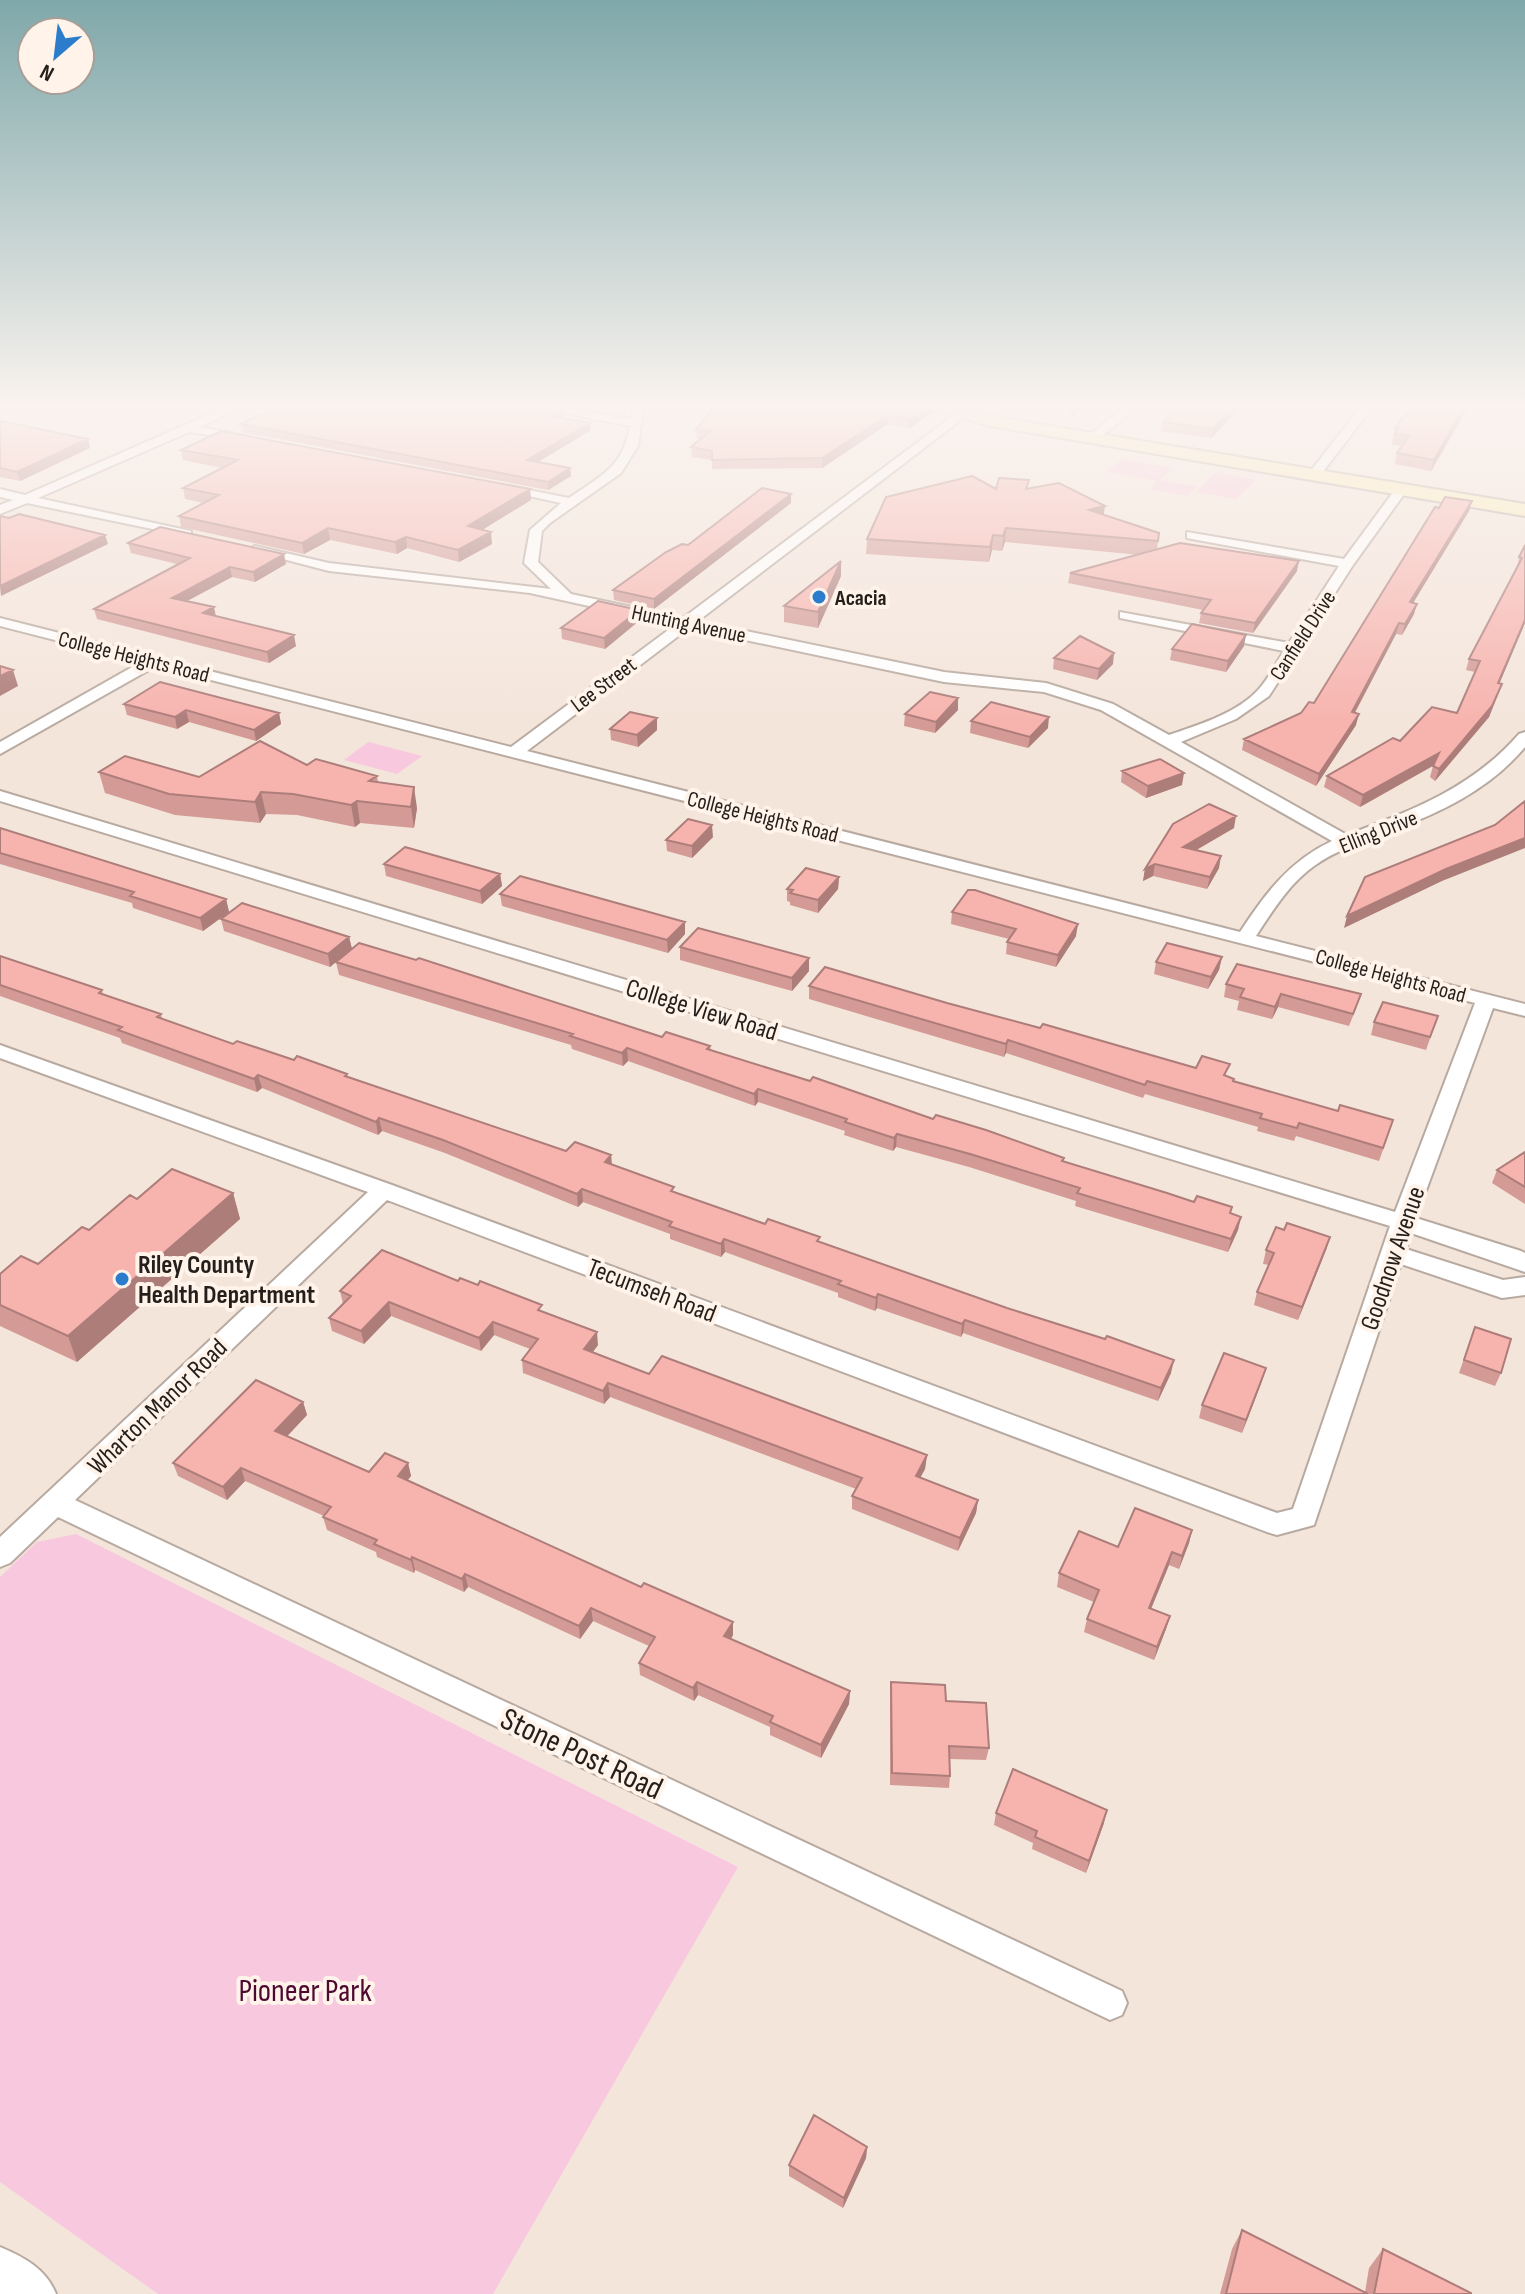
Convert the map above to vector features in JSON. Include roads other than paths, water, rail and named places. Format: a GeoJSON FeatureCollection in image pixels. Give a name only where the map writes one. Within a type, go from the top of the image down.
{"type":"FeatureCollection","features":[{"type":"Feature","properties":{"kind":"street"},"geometry":{"type":"LineString","coordinates":[[81,511],[196,536]]}},
{"type":"Feature","properties":{"kind":"street"},"geometry":{"type":"LineString","coordinates":[[531,563],[536,530],[561,511]]}},
{"type":"Feature","properties":{"kind":"street","name":"Lee Street"},"geometry":{"type":"LineString","coordinates":[[514,753],[833,511]]}},
{"type":"Feature","properties":{"kind":"street","name":"Canfield Drive"},"geometry":{"type":"LineString","coordinates":[[1169,741],[1248,707],[1264,693],[1347,564],[1386,511]]}},
{"type":"Feature","properties":{"kind":"street"},"geometry":{"type":"LineString","coordinates":[[1192,535],[1347,564]]}},
{"type":"Feature","properties":{"kind":"street","name":"Hunting Avenue"},"geometry":{"type":"LineString","coordinates":[[240,547],[329,567],[492,584],[566,596],[944,677],[1046,688],[1107,707],[1346,842]]}},
{"type":"Feature","properties":{"kind":"street"},"geometry":{"type":"LineString","coordinates":[[492,584],[531,563]]}},
{"type":"Feature","properties":{"kind":"street"},"geometry":{"type":"LineString","coordinates":[[531,563],[566,596]]}},
{"type":"Feature","properties":{"kind":"street"},"geometry":{"type":"LineString","coordinates":[[1125,615],[1295,649]]}},
{"type":"Feature","properties":{"kind":"street","name":"College Heights Road"},"geometry":{"type":"LineString","coordinates":[[0,622],[1525,1010]]}},
{"type":"Feature","properties":{"kind":"street"},"geometry":{"type":"LineString","coordinates":[[0,749],[155,661]]}},
{"type":"Feature","properties":{"kind":"street","name":"Elling Drive"},"geometry":{"type":"LineString","coordinates":[[1245,938],[1285,880],[1309,860],[1346,842],[1447,804],[1487,779],[1525,737]]}},
{"type":"Feature","properties":{"kind":"street","name":"College View Road"},"geometry":{"type":"LineString","coordinates":[[0,796],[1403,1222],[1525,1264]]}},
{"type":"Feature","properties":{"kind":"street","name":"Goodnow Avenue"},"geometry":{"type":"LineString","coordinates":[[1304,1517],[1403,1222],[1486,1000]]}},
{"type":"Feature","properties":{"kind":"street","name":"Tecumseh Road"},"geometry":{"type":"LineString","coordinates":[[0,1051],[384,1190],[1277,1524],[1304,1517]]}},
{"type":"Feature","properties":{"kind":"street","name":"Wharton Manor Road"},"geometry":{"type":"LineString","coordinates":[[0,1555],[384,1190]]}},
{"type":"Feature","properties":{"kind":"street"},"geometry":{"type":"LineString","coordinates":[[1393,1253],[1502,1289],[1525,1286]]}},
{"type":"Feature","properties":{"kind":"street","name":"Stone Post Road"},"geometry":{"type":"LineString","coordinates":[[55,1503],[1110,2003]]}},
{"type":"Feature","properties":{"kind":"street"},"geometry":{"type":"LineString","coordinates":[[0,2271],[31,2294]]}},
{"type":"Feature","properties":{"kind":"place","name":"Acacia"},"geometry":{"type":"Point","coordinates":[819,597]}},
{"type":"Feature","properties":{"kind":"place","name":"Riley County Health Department"},"geometry":{"type":"Point","coordinates":[122,1279]}},
{"type":"Feature","properties":{"kind":"park label","name":"Pioneer Park"},"geometry":{"type":"Point","coordinates":[305,1990]}}]}
